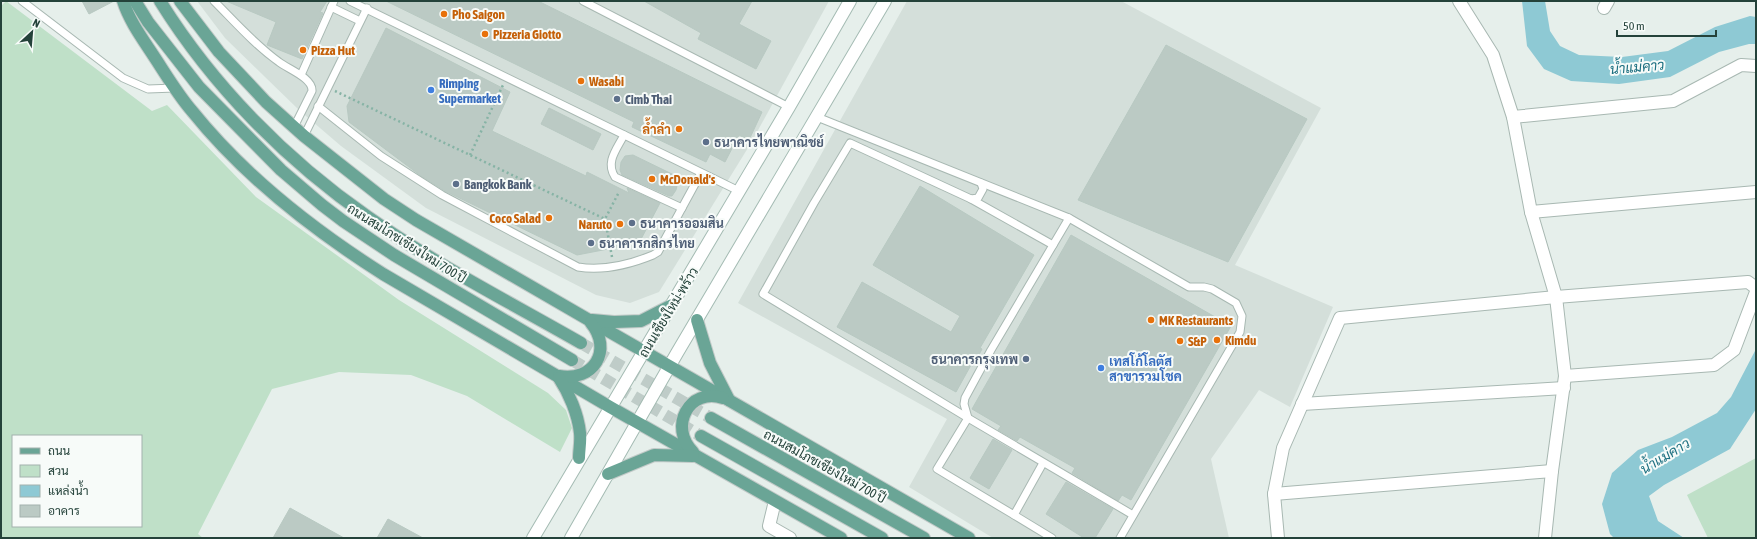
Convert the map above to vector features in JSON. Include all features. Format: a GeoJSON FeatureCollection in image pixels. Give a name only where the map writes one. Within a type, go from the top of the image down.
{"type":"FeatureCollection","features":[{"type":"Feature","properties":{"kind":"main road"},"geometry":{"type":"LineString","coordinates":[[123,1],[136,29],[192,111],[222,146],[264,187],[307,222],[347,251],[383,274],[610,407],[841,538]]}},
{"type":"Feature","properties":{"kind":"main road","name":"ถนนสมโภชเชียงใหม่ 700 ปี"},"geometry":{"type":"LineString","coordinates":[[135,1],[148,22],[199,87],[266,155],[322,205],[394,255],[572,360]]}},
{"type":"Feature","properties":{"kind":"main road","name":"ถนนสมโภชเชียงใหม่ 700 ปี"},"geometry":{"type":"LineString","coordinates":[[160,1],[213,75],[294,159],[327,187],[403,240],[581,343]]}},
{"type":"Feature","properties":{"kind":"main road"},"geometry":{"type":"LineString","coordinates":[[180,1],[219,52],[243,79],[304,136],[384,199],[416,220],[969,538]]}},
{"type":"Feature","properties":{"kind":"main road"},"geometry":{"type":"LineString","coordinates":[[589,320],[620,322],[641,321],[672,305]]}},
{"type":"Feature","properties":{"kind":"main road"},"geometry":{"type":"LineString","coordinates":[[557,376],[567,378],[582,375],[594,366],[599,358],[601,348],[600,338],[596,328],[589,320]]}},
{"type":"Feature","properties":{"kind":"main road"},"geometry":{"type":"LineString","coordinates":[[697,320],[710,363],[730,401]]}},
{"type":"Feature","properties":{"kind":"main road"},"geometry":{"type":"LineString","coordinates":[[557,376],[566,388],[574,410],[580,433],[579,458]]}},
{"type":"Feature","properties":{"kind":"main road"},"geometry":{"type":"LineString","coordinates":[[696,456],[684,440],[681,430],[682,421],[686,412],[692,404],[701,398],[710,396],[720,397],[730,401]]}},
{"type":"Feature","properties":{"kind":"main road","name":"ถนนสมโภชเชียงใหม่ 700 ปี"},"geometry":{"type":"LineString","coordinates":[[711,418],[924,538]]}},
{"type":"Feature","properties":{"kind":"main road"},"geometry":{"type":"LineString","coordinates":[[701,436],[882,538]]}},
{"type":"Feature","properties":{"kind":"main road"},"geometry":{"type":"LineString","coordinates":[[608,474],[654,455],[696,456]]}},
{"type":"Feature","properties":{"kind":"street","name":"ถนนเชียงใหม่-พร้าว"},"geometry":{"type":"LineString","coordinates":[[533,538],[579,458],[644,352],[789,107],[850,1]]}},
{"type":"Feature","properties":{"kind":"street"},"geometry":{"type":"LineString","coordinates":[[571,538],[670,366],[885,1]]}},
{"type":"Feature","properties":{"kind":"street"},"geometry":{"type":"LineString","coordinates":[[1459,1],[1493,54],[1513,117],[1531,212],[1556,297],[1565,376],[1552,471],[1545,538]]}},
{"type":"Feature","properties":{"kind":"street"},"geometry":{"type":"LineString","coordinates":[[1513,117],[1673,101],[1741,64],[1756,66]]}},
{"type":"Feature","properties":{"kind":"street"},"geometry":{"type":"LineString","coordinates":[[1531,212],[1756,192]]}},
{"type":"Feature","properties":{"kind":"street"},"geometry":{"type":"LineString","coordinates":[[1278,538],[1274,494],[1283,448],[1340,318],[1556,297],[1748,282],[1756,288]]}},
{"type":"Feature","properties":{"kind":"street"},"geometry":{"type":"LineString","coordinates":[[1565,376],[1714,365],[1734,350],[1756,292]]}},
{"type":"Feature","properties":{"kind":"street"},"geometry":{"type":"LineString","coordinates":[[1302,404],[1564,388]]}},
{"type":"Feature","properties":{"kind":"street"},"geometry":{"type":"LineString","coordinates":[[1274,494],[1552,471]]}},
{"type":"Feature","properties":{"kind":"street"},"geometry":{"type":"LineString","coordinates":[[775,501],[770,526],[790,538]]}},
{"type":"Feature","properties":{"kind":"lane"},"geometry":{"type":"LineString","coordinates":[[22,1],[123,78],[148,90],[175,88]]}},
{"type":"Feature","properties":{"kind":"lane"},"geometry":{"type":"LineString","coordinates":[[214,1],[265,51],[280,63],[301,75],[313,88],[324,94]]}},
{"type":"Feature","properties":{"kind":"lane"},"geometry":{"type":"LineString","coordinates":[[350,1],[739,191]]}},
{"type":"Feature","properties":{"kind":"lane"},"geometry":{"type":"LineString","coordinates":[[583,1],[789,107]]}},
{"type":"Feature","properties":{"kind":"lane"},"geometry":{"type":"LineString","coordinates":[[301,75],[332,4],[360,21]]}},
{"type":"Feature","properties":{"kind":"lane"},"geometry":{"type":"LineString","coordinates":[[304,136],[366,8]]}},
{"type":"Feature","properties":{"kind":"lane"},"geometry":{"type":"LineString","coordinates":[[294,127],[313,88]]}},
{"type":"Feature","properties":{"kind":"lane"},"geometry":{"type":"LineString","coordinates":[[318,106],[381,156],[442,195],[578,267],[590,269],[614,266],[643,259],[658,252],[701,172]]}},
{"type":"Feature","properties":{"kind":"lane"},"geometry":{"type":"LineString","coordinates":[[817,117],[1069,218],[1189,287],[1204,287],[1220,293],[1236,303],[1242,316],[1240,332],[1120,538]]}},
{"type":"Feature","properties":{"kind":"lane"},"geometry":{"type":"LineString","coordinates":[[624,134],[611,160],[611,170],[616,177],[682,208]]}},
{"type":"Feature","properties":{"kind":"lane"},"geometry":{"type":"LineString","coordinates":[[1053,245],[971,199],[850,143],[803,222],[764,294],[968,418],[1133,515]]}},
{"type":"Feature","properties":{"kind":"lane"},"geometry":{"type":"LineString","coordinates":[[971,199],[978,198],[984,189],[981,183]]}},
{"type":"Feature","properties":{"kind":"lane"},"geometry":{"type":"LineString","coordinates":[[1052,538],[937,469],[968,418],[964,404],[965,398],[991,350],[1069,218]]}},
{"type":"Feature","properties":{"kind":"lane"},"geometry":{"type":"LineString","coordinates":[[1014,515],[1043,462]]}},
{"type":"Feature","properties":{"kind":"path"},"geometry":{"type":"LineString","coordinates":[[470,155],[507,77]]}},
{"type":"Feature","properties":{"kind":"path"},"geometry":{"type":"LineString","coordinates":[[327,87],[605,219]]}},
{"type":"Feature","properties":{"kind":"path"},"geometry":{"type":"LineString","coordinates":[[614,266],[605,219],[619,192]]}},
{"type":"Feature","properties":{"kind":"shaded area"},"geometry":{"type":"Polygon","coordinates":[[[197,1],[829,1],[751,143],[659,292],[630,303],[596,295],[426,208],[341,146],[299,110],[225,38],[197,1]]]}},
{"type":"Feature","properties":{"kind":"shaded area"},"geometry":{"type":"Polygon","coordinates":[[[907,1],[1121,1],[1321,108],[1235,265],[1333,307],[1290,407],[1259,390],[1211,459],[1229,538],[993,538],[909,487],[947,419],[738,303],[907,1]]]}},
{"type":"Feature","properties":{"kind":"green space"},"geometry":{"type":"Polygon","coordinates":[[[6,1],[152,111],[167,105],[256,197],[399,300],[548,393],[566,410],[572,428],[560,452],[467,396],[411,375],[339,372],[272,389],[198,534],[203,538],[1,538],[1,6],[6,1]]]}},
{"type":"Feature","properties":{"kind":"green space"},"geometry":{"type":"Polygon","coordinates":[[[1756,458],[1756,538],[1708,538],[1687,495],[1756,458]]]}},
{"type":"Feature","properties":{"kind":"water","name":"น้ำแม่คาว"},"geometry":{"type":"Polygon","coordinates":[[[1522,1],[1545,1],[1550,31],[1560,46],[1579,55],[1622,57],[1668,51],[1715,27],[1750,16],[1756,17],[1756,44],[1749,44],[1719,52],[1670,77],[1619,84],[1571,81],[1544,69],[1527,46],[1522,1]]]}},
{"type":"Feature","properties":{"kind":"water","name":"น้ำแม่คาว"},"geometry":{"type":"Polygon","coordinates":[[[1756,349],[1756,409],[1730,449],[1664,485],[1649,496],[1658,521],[1684,538],[1614,538],[1610,534],[1602,504],[1612,473],[1638,450],[1672,437],[1717,413],[1731,397],[1756,349]]]}},
{"type":"Feature","properties":{"kind":"building"},"geometry":{"type":"Polygon","coordinates":[[[82,1],[114,1],[89,14],[82,1]]]}},
{"type":"Feature","properties":{"kind":"building"},"geometry":{"type":"Polygon","coordinates":[[[226,1],[327,1],[320,12],[323,13],[302,59],[267,45],[276,22],[226,1]]]}},
{"type":"Feature","properties":{"kind":"building"},"geometry":{"type":"Polygon","coordinates":[[[386,1],[538,1],[762,112],[749,140],[739,135],[725,162],[710,154],[706,162],[632,127],[634,122],[386,1]]]}},
{"type":"Feature","properties":{"kind":"building"},"geometry":{"type":"Polygon","coordinates":[[[644,1],[752,1],[739,24],[771,41],[756,69],[698,39],[701,33],[644,1]]]}},
{"type":"Feature","properties":{"kind":"building"},"geometry":{"type":"Polygon","coordinates":[[[386,28],[510,92],[492,131],[586,176],[587,172],[629,193],[627,188],[660,203],[639,243],[577,255],[445,191],[421,176],[349,122],[347,106],[386,28]]]}},
{"type":"Feature","properties":{"kind":"building"},"geometry":{"type":"Polygon","coordinates":[[[1166,45],[1307,119],[1228,262],[1078,200],[1166,45]]]}},
{"type":"Feature","properties":{"kind":"building"},"geometry":{"type":"Polygon","coordinates":[[[549,108],[601,134],[593,150],[541,124],[549,108]]]}},
{"type":"Feature","properties":{"kind":"building","name":"McDonald's"},"geometry":{"type":"Polygon","coordinates":[[[633,155],[674,175],[678,181],[676,190],[672,196],[622,175],[620,170],[621,162],[625,156],[633,155]]]}},
{"type":"Feature","properties":{"kind":"building"},"geometry":{"type":"Polygon","coordinates":[[[920,186],[1034,255],[980,348],[982,349],[973,366],[971,365],[956,392],[837,327],[862,282],[951,332],[960,316],[873,265],[920,186]]]}},
{"type":"Feature","properties":{"kind":"building","name":"เทสโก้โลตัส สาขารวมโชค"},"geometry":{"type":"Polygon","coordinates":[[[1071,235],[1231,326],[1131,500],[1122,495],[1118,501],[1072,473],[1075,468],[1020,437],[1017,441],[998,430],[1001,426],[972,409],[1071,235]]]}},
{"type":"Feature","properties":{"kind":"building"},"geometry":{"type":"Polygon","coordinates":[[[993,439],[1012,450],[989,489],[970,478],[993,439]]]}},
{"type":"Feature","properties":{"kind":"building"},"geometry":{"type":"Polygon","coordinates":[[[1066,482],[1113,509],[1095,538],[1084,538],[1046,514],[1066,482]]]}},
{"type":"Feature","properties":{"kind":"building"},"geometry":{"type":"Polygon","coordinates":[[[290,508],[344,538],[273,538],[290,508]]]}},
{"type":"Feature","properties":{"kind":"building"},"geometry":{"type":"Polygon","coordinates":[[[388,519],[423,538],[377,538],[388,519]]]}},
{"type":"Feature","properties":{"kind":"tunnel"},"geometry":{"type":"LineString","coordinates":[[581,343],[711,418]]}},
{"type":"Feature","properties":{"kind":"tunnel"},"geometry":{"type":"LineString","coordinates":[[572,360],[701,436]]}},
{"type":"Feature","properties":{"kind":"place","name":"Pho Saigon"},"geometry":{"type":"Point","coordinates":[444,14]}},
{"type":"Feature","properties":{"kind":"place","name":"Pizzeria Giotto"},"geometry":{"type":"Point","coordinates":[485,34]}},
{"type":"Feature","properties":{"kind":"place","name":"Pizza Hut"},"geometry":{"type":"Point","coordinates":[303,50]}},
{"type":"Feature","properties":{"kind":"place","name":"Wasabi"},"geometry":{"type":"Point","coordinates":[581,81]}},
{"type":"Feature","properties":{"kind":"place","name":"Rimping Supermarket"},"geometry":{"type":"Point","coordinates":[431,90]}},
{"type":"Feature","properties":{"kind":"place","name":"Cimb Thai"},"geometry":{"type":"Point","coordinates":[617,99]}},
{"type":"Feature","properties":{"kind":"place","name":"ล้ำลำ"},"geometry":{"type":"Point","coordinates":[679,129]}},
{"type":"Feature","properties":{"kind":"place","name":"ธนาคารไทยพาณิชย์"},"geometry":{"type":"Point","coordinates":[706,142]}},
{"type":"Feature","properties":{"kind":"place","name":"McDonald's"},"geometry":{"type":"Point","coordinates":[652,179]}},
{"type":"Feature","properties":{"kind":"place","name":"Bangkok Bank"},"geometry":{"type":"Point","coordinates":[456,184]}},
{"type":"Feature","properties":{"kind":"place","name":"Coco Salad"},"geometry":{"type":"Point","coordinates":[549,218]}},
{"type":"Feature","properties":{"kind":"place","name":"ธนาคารออมสิน"},"geometry":{"type":"Point","coordinates":[632,223]}},
{"type":"Feature","properties":{"kind":"place","name":"Naruto"},"geometry":{"type":"Point","coordinates":[620,224]}},
{"type":"Feature","properties":{"kind":"place","name":"ธนาคารกสิกรไทย"},"geometry":{"type":"Point","coordinates":[591,243]}},
{"type":"Feature","properties":{"kind":"place","name":"MK Restaurants"},"geometry":{"type":"Point","coordinates":[1151,320]}},
{"type":"Feature","properties":{"kind":"place","name":"Kimdu"},"geometry":{"type":"Point","coordinates":[1217,340]}},
{"type":"Feature","properties":{"kind":"place","name":"S&P"},"geometry":{"type":"Point","coordinates":[1180,341]}},
{"type":"Feature","properties":{"kind":"place","name":"ธนาคารกรุงเทพ"},"geometry":{"type":"Point","coordinates":[1026,359]}},
{"type":"Feature","properties":{"kind":"place","name":"เทสโก้โลตัส สาขารวมโชค"},"geometry":{"type":"Point","coordinates":[1101,368]}}]}
